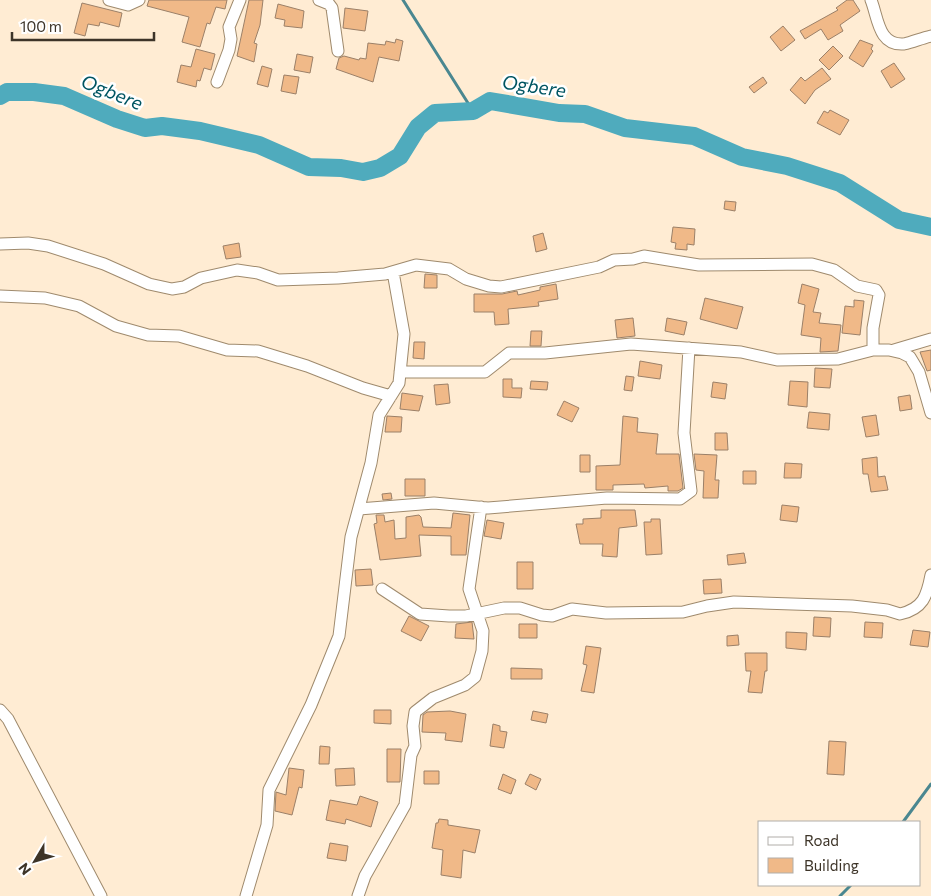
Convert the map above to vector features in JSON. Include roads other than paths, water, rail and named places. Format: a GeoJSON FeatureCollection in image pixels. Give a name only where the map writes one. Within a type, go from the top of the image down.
{"type":"FeatureCollection","features":[{"type":"Feature","properties":{"kind":"street"},"geometry":{"type":"LineString","coordinates":[[110,0],[128,4],[138,0]]}},
{"type":"Feature","properties":{"kind":"street"},"geometry":{"type":"LineString","coordinates":[[217,82],[229,50],[231,39],[229,26],[240,0]]}},
{"type":"Feature","properties":{"kind":"street"},"geometry":{"type":"LineString","coordinates":[[318,0],[329,4],[332,8],[338,51]]}},
{"type":"Feature","properties":{"kind":"street"},"geometry":{"type":"LineString","coordinates":[[872,0],[880,31],[890,42],[901,44],[931,36]]}},
{"type":"Feature","properties":{"kind":"street"},"geometry":{"type":"LineString","coordinates":[[0,244],[28,243],[48,246],[104,264],[149,284],[172,289],[184,287],[201,278],[237,270],[258,273],[278,280],[338,278],[393,272],[416,265],[432,266],[449,269],[466,279],[489,286],[501,287],[599,267],[614,260],[633,259],[644,256],[699,265],[812,264],[834,270],[857,286],[870,287],[880,295],[873,328],[873,350]]}},
{"type":"Feature","properties":{"kind":"street"},"geometry":{"type":"LineString","coordinates":[[246,896],[267,824],[269,790],[311,705],[339,636],[351,537],[371,463],[379,415],[399,383],[404,334],[393,272]]}},
{"type":"Feature","properties":{"kind":"street"},"geometry":{"type":"LineString","coordinates":[[0,296],[46,298],[79,306],[116,326],[148,335],[179,336],[228,350],[258,351],[307,366],[363,388],[392,396]]}},
{"type":"Feature","properties":{"kind":"street"},"geometry":{"type":"LineString","coordinates":[[890,350],[931,339]]}},
{"type":"Feature","properties":{"kind":"street"},"geometry":{"type":"LineString","coordinates":[[400,372],[485,372],[509,353],[545,353],[631,344],[741,352],[777,360],[838,359],[873,350],[890,350],[910,357],[919,372],[931,413]]}},
{"type":"Feature","properties":{"kind":"street"},"geometry":{"type":"LineString","coordinates":[[359,509],[434,503],[482,507],[607,498],[680,499],[691,491],[684,433],[689,348]]}},
{"type":"Feature","properties":{"kind":"street"},"geometry":{"type":"LineString","coordinates":[[358,896],[365,876],[405,805],[411,756],[416,746],[413,726],[415,712],[433,698],[465,684],[475,677],[482,651],[483,632],[469,590],[482,507]]}},
{"type":"Feature","properties":{"kind":"street"},"geometry":{"type":"LineString","coordinates":[[382,589],[420,614],[449,616],[478,614],[504,608],[520,608],[542,616],[552,616],[572,609],[606,613],[683,612],[734,602],[852,606],[888,610],[900,614],[920,607],[931,575]]}},
{"type":"Feature","properties":{"kind":"street"},"geometry":{"type":"LineString","coordinates":[[0,710],[8,719],[101,896]]}},
{"type":"Feature","properties":{"kind":"waterway"},"geometry":{"type":"LineString","coordinates":[[403,0],[473,111]]}},
{"type":"Feature","properties":{"kind":"waterway","name":"Ogbere"},"geometry":{"type":"LineString","coordinates":[[0,96],[7,92],[34,92],[64,96],[117,119],[145,128],[162,126],[200,131],[259,145],[309,167],[341,168],[363,172],[380,168],[400,156],[418,127],[435,113],[473,111],[490,101],[559,113],[585,114],[625,128],[694,136],[742,157],[787,166],[840,183],[899,220],[931,227]]}},
{"type":"Feature","properties":{"kind":"waterway"},"geometry":{"type":"LineString","coordinates":[[904,821],[931,784]]}},
{"type":"Feature","properties":{"kind":"waterway"},"geometry":{"type":"LineString","coordinates":[[840,896],[850,886]]}}]}
